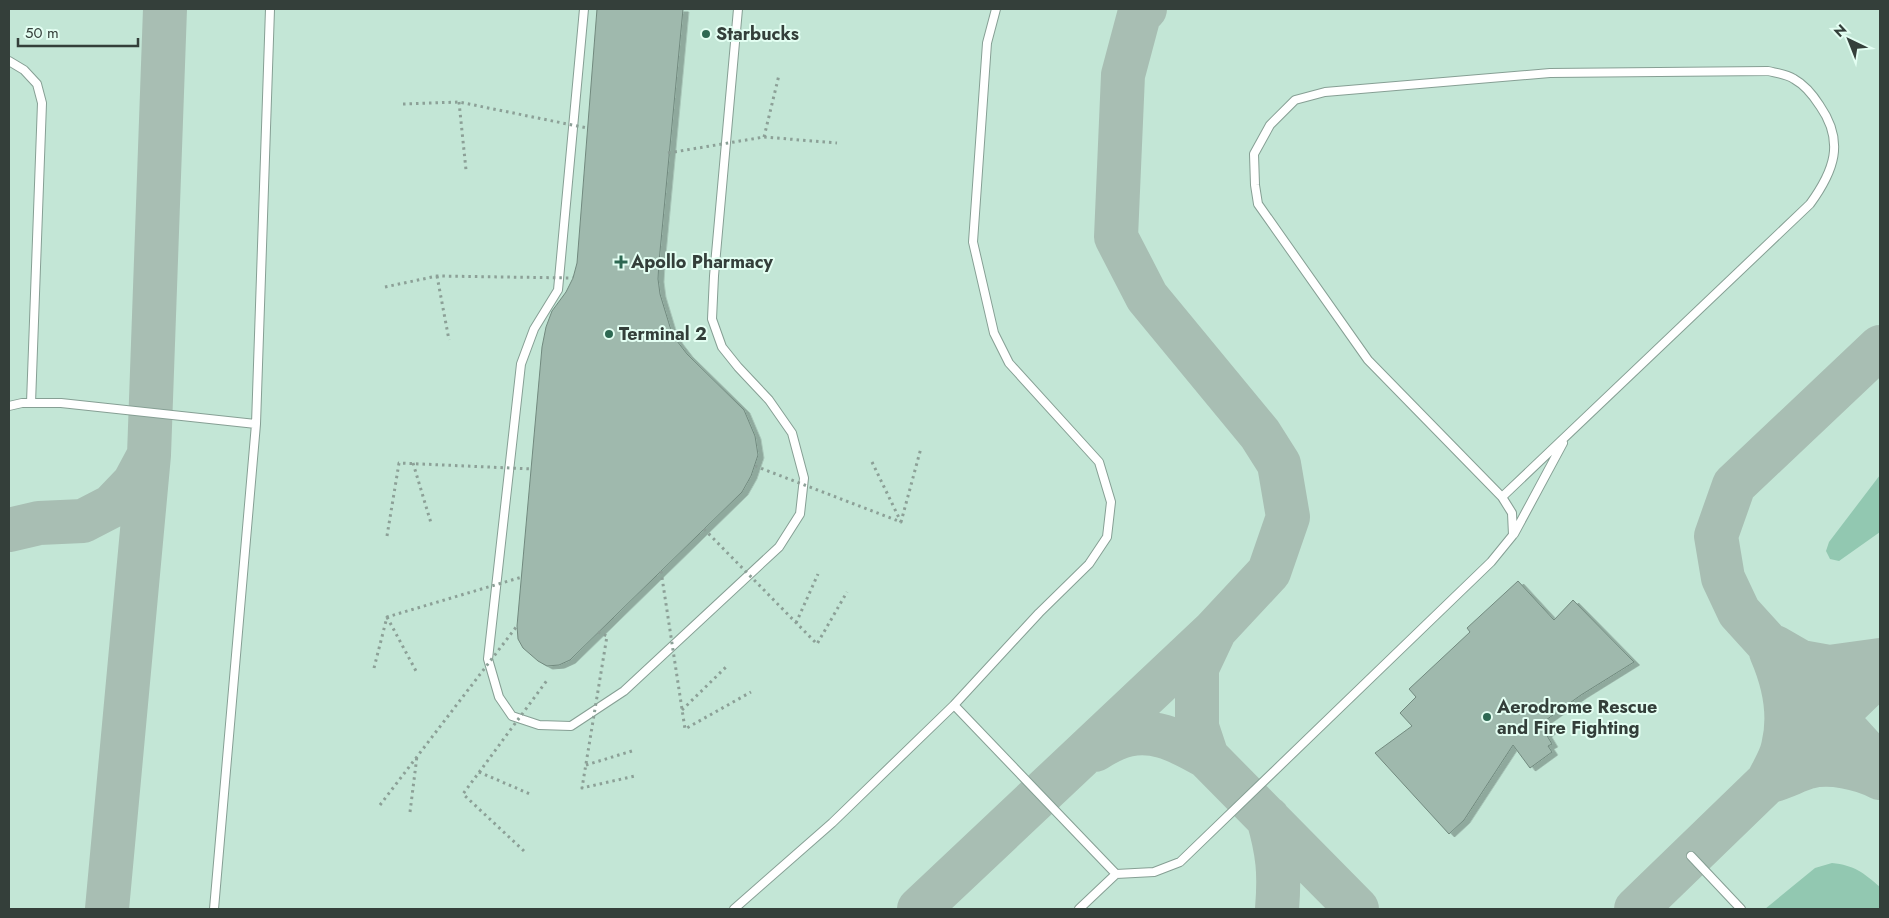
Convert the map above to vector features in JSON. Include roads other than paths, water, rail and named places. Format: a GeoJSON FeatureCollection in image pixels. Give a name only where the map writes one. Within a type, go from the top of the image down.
{"type":"FeatureCollection","features":[{"type":"Feature","properties":{"kind":"lane"},"geometry":{"type":"LineString","coordinates":[[214,909],[256,424],[270,9]]}},
{"type":"Feature","properties":{"kind":"lane"},"geometry":{"type":"LineString","coordinates":[[584,9],[558,290],[534,329],[521,364],[488,658],[499,697],[512,716],[539,725],[571,726],[624,691],[779,547],[800,514],[804,478],[792,433],[768,400],[722,347],[712,319],[714,276],[738,9]]}},
{"type":"Feature","properties":{"kind":"lane"},"geometry":{"type":"LineString","coordinates":[[734,909],[832,823],[954,705],[1039,614],[1089,564],[1107,537],[1111,502],[1099,462],[1009,363],[994,333],[973,242],[987,43],[996,9]]}},
{"type":"Feature","properties":{"kind":"lane"},"geometry":{"type":"LineString","coordinates":[[9,61],[24,70],[37,84],[42,103],[31,403]]}},
{"type":"Feature","properties":{"kind":"lane"},"geometry":{"type":"LineString","coordinates":[[1502,497],[1810,204],[1823,186],[1832,161],[1834,138],[1830,120],[1810,92],[1793,78],[1768,71],[1550,73],[1325,92],[1295,100],[1270,125],[1254,154],[1258,204],[1368,360],[1502,497],[1512,513],[1513,535]]}},
{"type":"Feature","properties":{"kind":"lane"},"geometry":{"type":"LineString","coordinates":[[9,406],[31,403],[60,403],[256,424]]}},
{"type":"Feature","properties":{"kind":"lane"},"geometry":{"type":"LineString","coordinates":[[1079,909],[1116,874],[1154,872],[1180,862],[1491,562],[1513,535],[1567,435]]}},
{"type":"Feature","properties":{"kind":"lane"},"geometry":{"type":"LineString","coordinates":[[954,705],[1116,874]]}},
{"type":"Feature","properties":{"kind":"lane"},"geometry":{"type":"LineString","coordinates":[[1691,856],[1741,909]]}},
{"type":"Feature","properties":{"kind":"place","name":"Starbucks"},"geometry":{"type":"Point","coordinates":[706,34]}},
{"type":"Feature","properties":{"kind":"place","name":"Apollo Pharmacy"},"geometry":{"type":"Point","coordinates":[621,262]}},
{"type":"Feature","properties":{"kind":"place","name":"Terminal 2"},"geometry":{"type":"Point","coordinates":[609,334]}},
{"type":"Feature","properties":{"kind":"place","name":"Aerodrome Rescue and Fire Fighting"},"geometry":{"type":"Point","coordinates":[1487,717]}}]}
